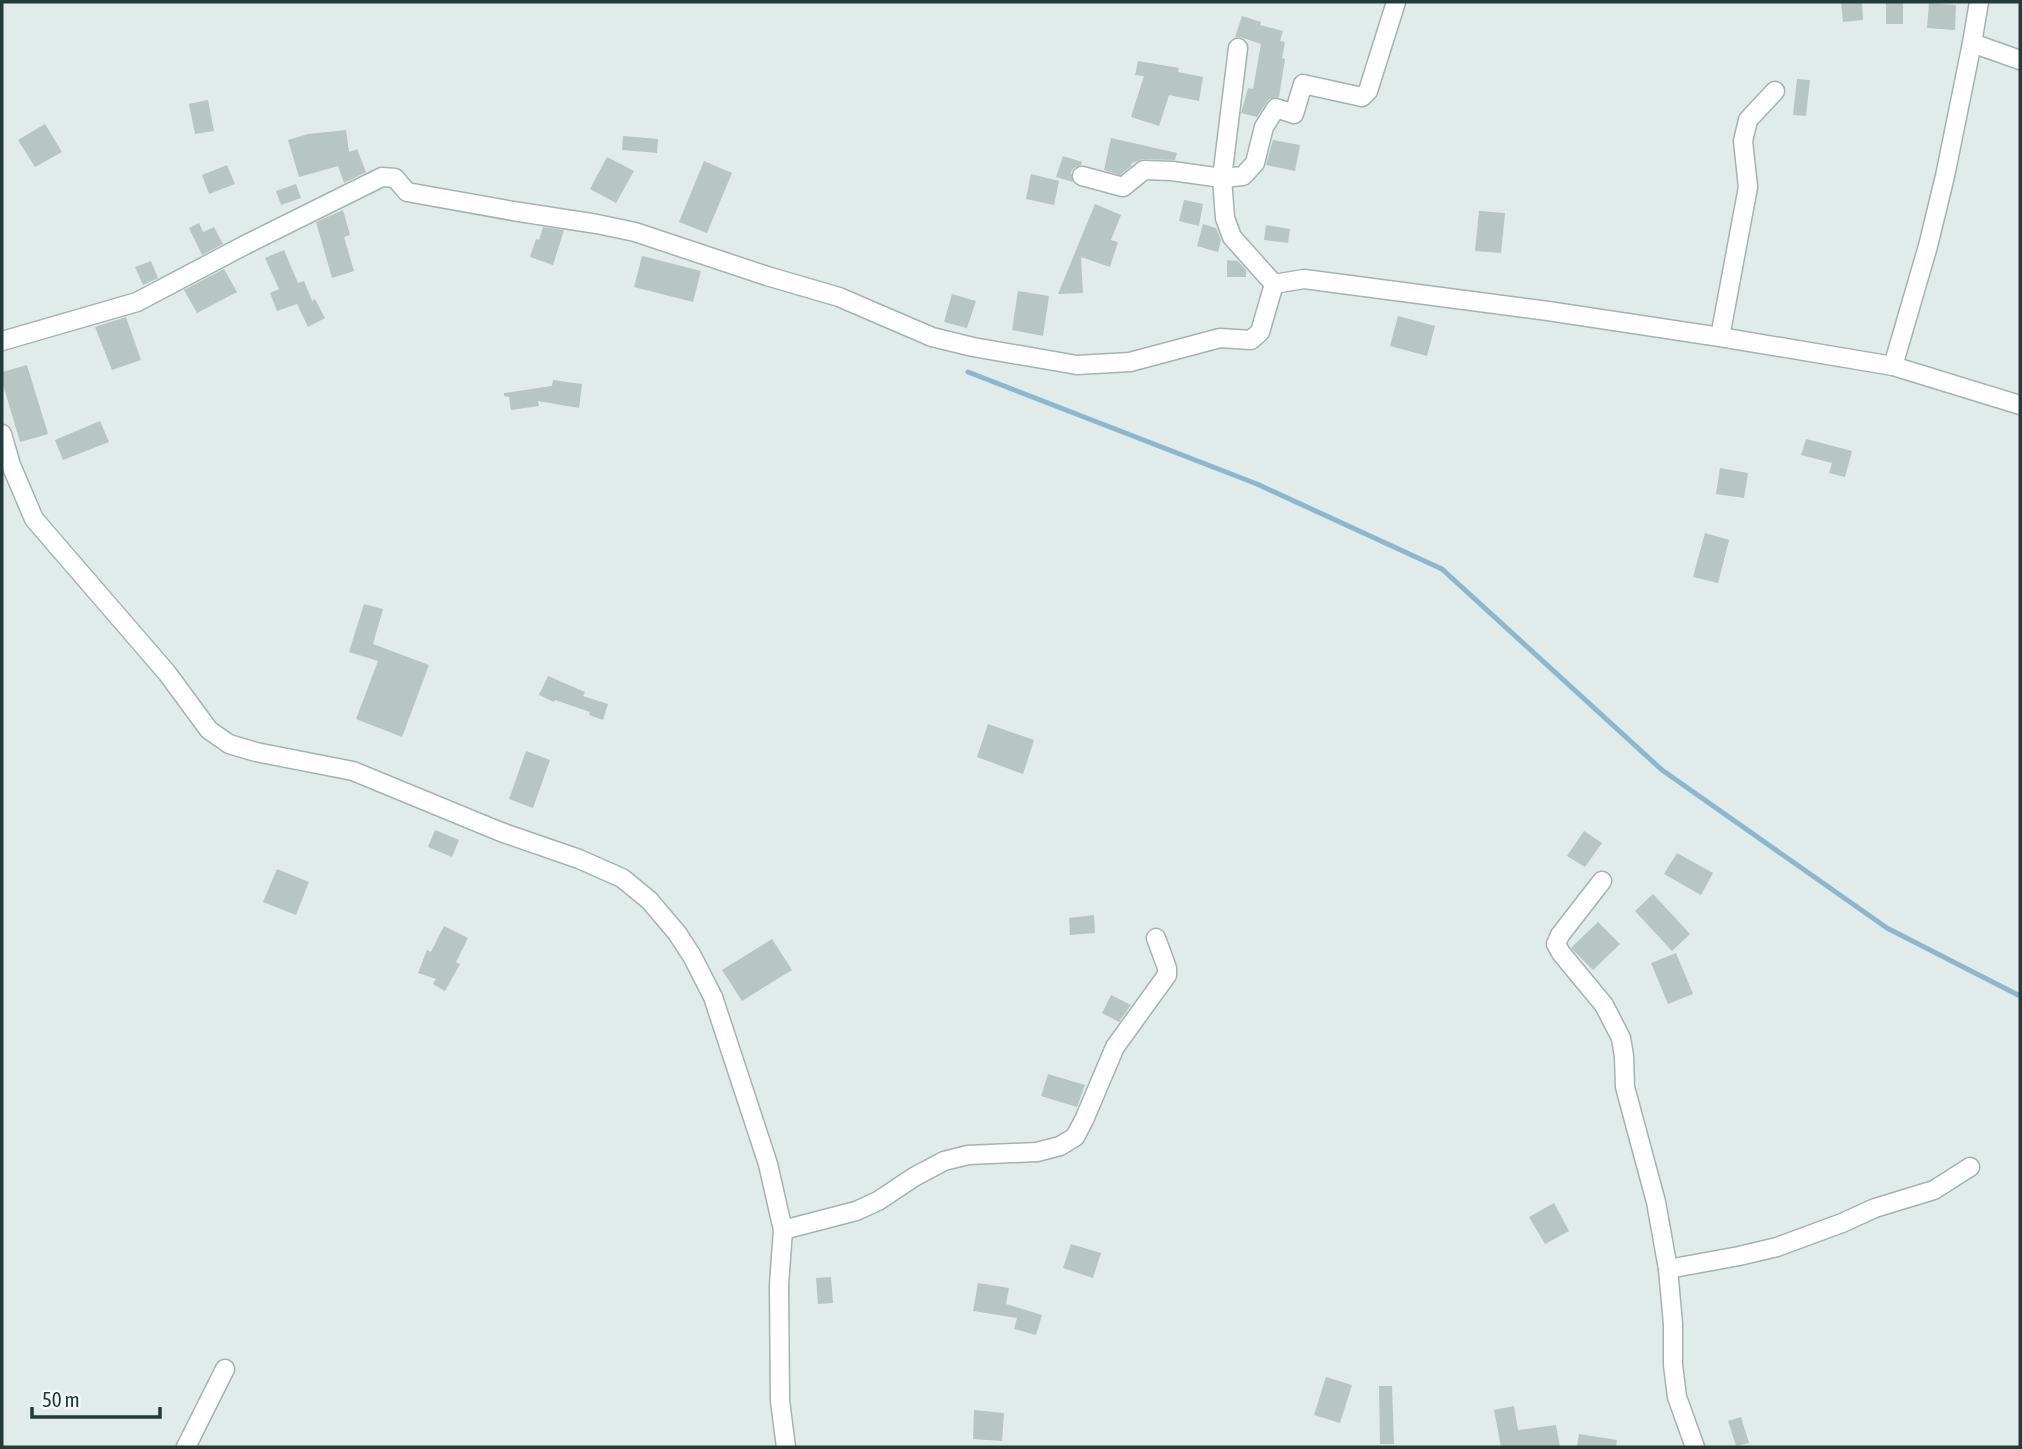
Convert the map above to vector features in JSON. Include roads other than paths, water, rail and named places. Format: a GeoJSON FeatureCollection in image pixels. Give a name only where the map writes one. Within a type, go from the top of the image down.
{"type":"FeatureCollection","features":[{"type":"Feature","properties":{"kind":"street"},"geometry":{"type":"LineString","coordinates":[[1082,176],[1123,187],[1144,170],[1223,178],[1243,176],[1255,163],[1264,127],[1276,108],[1294,114],[1303,84],[1362,97],[1368,91],[1396,2]]}},
{"type":"Feature","properties":{"kind":"street"},"geometry":{"type":"LineString","coordinates":[[1893,366],[1945,176],[1979,2]]}},
{"type":"Feature","properties":{"kind":"street"},"geometry":{"type":"LineString","coordinates":[[1972,43],[2020,60]]}},
{"type":"Feature","properties":{"kind":"street"},"geometry":{"type":"LineString","coordinates":[[1238,48],[1223,178],[1224,218],[1232,237],[1273,284]]}},
{"type":"Feature","properties":{"kind":"street"},"geometry":{"type":"LineString","coordinates":[[1720,337],[1748,187],[1743,142],[1748,120],[1775,91]]}},
{"type":"Feature","properties":{"kind":"street"},"geometry":{"type":"LineString","coordinates":[[2,341],[137,302],[382,177],[395,178],[407,192],[635,232],[839,297],[932,337],[973,348],[1077,365],[1130,362],[1220,338],[1251,340],[1260,332],[1273,284]]}},
{"type":"Feature","properties":{"kind":"street"},"geometry":{"type":"LineString","coordinates":[[1273,284],[1304,279],[1720,337],[1893,366],[2020,405]]}},
{"type":"Feature","properties":{"kind":"street"},"geometry":{"type":"LineString","coordinates":[[2,434],[11,465],[34,519],[167,673],[209,730],[229,744],[256,752],[353,771],[501,832],[579,859],[622,878],[649,900],[677,933],[713,997],[768,1164],[783,1230],[779,1285],[780,1401],[786,1447]]}},
{"type":"Feature","properties":{"kind":"street"},"geometry":{"type":"LineString","coordinates":[[1602,881],[1556,944],[1604,1005],[1621,1038],[1625,1087],[1656,1202],[1668,1269],[1677,1397],[1695,1447]]}},
{"type":"Feature","properties":{"kind":"street"},"geometry":{"type":"LineString","coordinates":[[783,1230],[856,1211],[878,1201],[944,1161],[968,1155],[1037,1152],[1060,1146],[1074,1137],[1115,1047],[1167,975],[1156,938]]}},
{"type":"Feature","properties":{"kind":"street"},"geometry":{"type":"LineString","coordinates":[[1668,1269],[1777,1247],[1875,1208],[1934,1190],[1970,1167]]}},
{"type":"Feature","properties":{"kind":"street"},"geometry":{"type":"LineString","coordinates":[[186,1447],[225,1369]]}},
{"type":"Feature","properties":{"kind":"waterway"},"geometry":{"type":"LineString","coordinates":[[968,372],[1257,484],[1442,569],[1662,770],[1887,928],[2020,996]]}}]}
